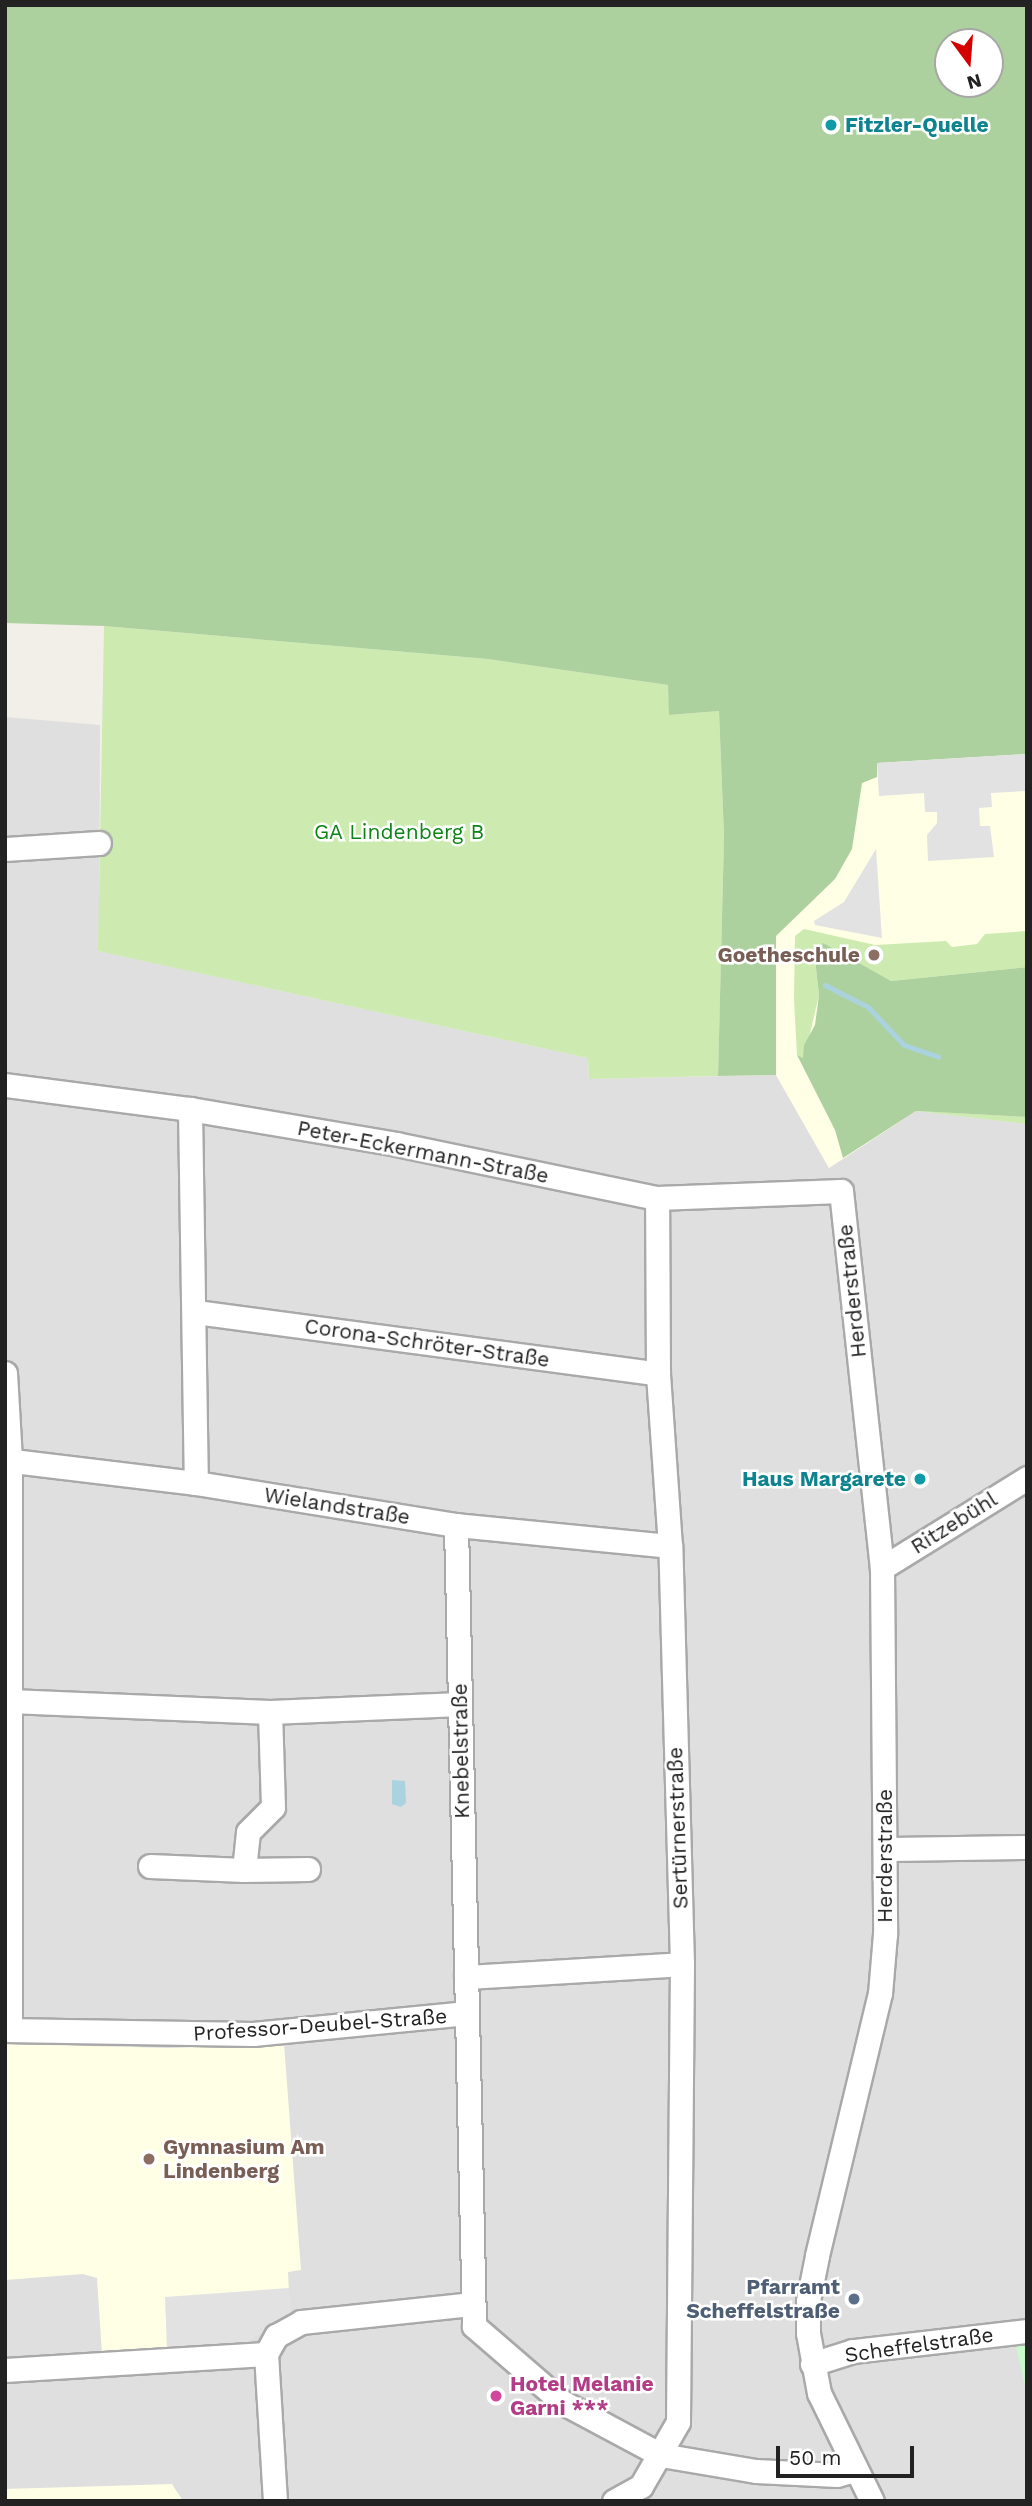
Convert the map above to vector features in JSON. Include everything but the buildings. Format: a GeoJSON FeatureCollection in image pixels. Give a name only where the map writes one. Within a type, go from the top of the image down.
{"type":"FeatureCollection","features":[{"type":"Feature","properties":{"kind":"street"},"geometry":{"type":"LineString","coordinates":[[5,849],[99,843]]}},
{"type":"Feature","properties":{"kind":"street","name":"Peter-Eckermann-Straße"},"geometry":{"type":"LineString","coordinates":[[5,1085],[190,1109],[396,1144],[657,1198],[842,1191]]}},
{"type":"Feature","properties":{"kind":"street"},"geometry":{"type":"LineString","coordinates":[[190,1109],[196,1312],[196,1483]]}},
{"type":"Feature","properties":{"kind":"street","name":"Herderstraße"},"geometry":{"type":"LineString","coordinates":[[842,1191],[882,1568],[886,1849],[880,1993],[808,2301],[812,2364],[819,2393],[854,2470],[872,2501]]}},
{"type":"Feature","properties":{"kind":"street","name":"Sertürnerstraße"},"geometry":{"type":"LineString","coordinates":[[614,2501],[641,2486],[678,2422],[682,1964],[670,1546],[658,1374],[657,1198]]}},
{"type":"Feature","properties":{"kind":"street","name":"Corona-Schröter-Straße"},"geometry":{"type":"LineString","coordinates":[[196,1312],[658,1374]]}},
{"type":"Feature","properties":{"kind":"street"},"geometry":{"type":"LineString","coordinates":[[5,1373],[10,1701],[8,2030]]}},
{"type":"Feature","properties":{"kind":"street","name":"Wielandstraße"},"geometry":{"type":"LineString","coordinates":[[8,1460],[196,1483],[456,1525],[670,1546]]}},
{"type":"Feature","properties":{"kind":"street","name":"Ritzebühl"},"geometry":{"type":"LineString","coordinates":[[882,1568],[1027,1478]]}},
{"type":"Feature","properties":{"kind":"street","name":"Knebelstraße"},"geometry":{"type":"LineString","coordinates":[[456,1525],[471,2304]]}},
{"type":"Feature","properties":{"kind":"street"},"geometry":{"type":"LineString","coordinates":[[10,1701],[270,1712],[460,1704]]}},
{"type":"Feature","properties":{"kind":"street"},"geometry":{"type":"LineString","coordinates":[[244,1870],[248,1832],[273,1807],[270,1712]]}},
{"type":"Feature","properties":{"kind":"street"},"geometry":{"type":"LineString","coordinates":[[886,1849],[1027,1847]]}},
{"type":"Feature","properties":{"kind":"street"},"geometry":{"type":"LineString","coordinates":[[150,1866],[244,1870],[308,1869]]}},
{"type":"Feature","properties":{"kind":"street"},"geometry":{"type":"LineString","coordinates":[[466,1977],[682,1964]]}},
{"type":"Feature","properties":{"kind":"street","name":"Professor-Deubel-Straße"},"geometry":{"type":"LineString","coordinates":[[8,2030],[253,2034],[467,2013]]}},
{"type":"Feature","properties":{"kind":"street"},"geometry":{"type":"LineString","coordinates":[[275,2501],[266,2354],[276,2336],[301,2322],[471,2304],[474,2326],[562,2402],[661,2455],[756,2471],[837,2475],[854,2470]]}},
{"type":"Feature","properties":{"kind":"street","name":"Scheffelstraße"},"geometry":{"type":"LineString","coordinates":[[812,2364],[853,2351],[1027,2331]]}},
{"type":"Feature","properties":{"kind":"street"},"geometry":{"type":"LineString","coordinates":[[5,2370],[266,2354]]}},
{"type":"Feature","properties":{"kind":"shaded area","name":"Goetheschule"},"geometry":{"type":"Polygon","coordinates":[[[1027,650],[1027,1117],[916,1111],[829,1168],[776,1075],[718,1076],[724,836],[1027,650]]]}},
{"type":"Feature","properties":{"kind":"shaded area"},"geometry":{"type":"Polygon","coordinates":[[[5,717],[100,725],[99,951],[588,1058],[589,1079],[776,1075],[829,1168],[916,1111],[1027,1124],[1027,2501],[5,2501],[5,717]]]}},
{"type":"Feature","properties":{"kind":"shaded area"},"geometry":{"type":"Polygon","coordinates":[[[1027,754],[1027,791],[991,793],[992,807],[979,808],[980,826],[990,826],[994,857],[928,861],[927,835],[937,823],[937,812],[925,812],[924,793],[879,796],[877,763],[1027,754]]]}},
{"type":"Feature","properties":{"kind":"shaded area"},"geometry":{"type":"Polygon","coordinates":[[[876,849],[882,938],[815,925],[814,921],[844,902],[876,849]]]}},
{"type":"Feature","properties":{"kind":"shaded area","name":"Gymnasium Am Lindenberg"},"geometry":{"type":"Polygon","coordinates":[[[5,2044],[171,2048],[284,2044],[301,2270],[288,2272],[290,2315],[243,2343],[102,2354],[97,2278],[83,2274],[5,2280],[5,2044]]]}},
{"type":"Feature","properties":{"kind":"shaded area"},"geometry":{"type":"Polygon","coordinates":[[[289,2288],[290,2315],[243,2343],[167,2351],[165,2297],[289,2288]]]}},
{"type":"Feature","properties":{"kind":"shaded area"},"geometry":{"type":"Polygon","coordinates":[[[172,2484],[183,2501],[5,2501],[5,2489],[172,2484]]]}},
{"type":"Feature","properties":{"kind":"green space"},"geometry":{"type":"Polygon","coordinates":[[[5,5],[1027,5],[1027,754],[877,763],[877,777],[862,783],[852,849],[835,879],[776,936],[776,1075],[718,1076],[724,836],[719,711],[669,715],[668,685],[488,659],[104,626],[5,623],[5,5]]]}},
{"type":"Feature","properties":{"kind":"green space","name":"GA Lindenberg B"},"geometry":{"type":"Polygon","coordinates":[[[104,626],[488,659],[668,685],[670,715],[719,711],[724,836],[718,1076],[589,1079],[588,1058],[98,951],[104,626]]]}},
{"type":"Feature","properties":{"kind":"green space"},"geometry":{"type":"Polygon","coordinates":[[[804,929],[875,945],[946,941],[952,947],[977,944],[985,934],[1027,931],[1027,967],[891,981],[843,956],[814,951],[819,995],[804,1059],[797,1055],[794,1000],[795,936],[804,929]]]}},
{"type":"Feature","properties":{"kind":"green space"},"geometry":{"type":"Polygon","coordinates":[[[823,943],[891,981],[1027,967],[1027,1117],[916,1111],[843,1158],[835,1130],[797,1055],[803,1058],[804,1045],[815,1025],[819,995],[814,951],[823,943]]]}},
{"type":"Feature","properties":{"kind":"green space"},"geometry":{"type":"Polygon","coordinates":[[[916,1111],[1027,1117],[1027,1124],[916,1111]]]}},
{"type":"Feature","properties":{"kind":"green space"},"geometry":{"type":"Polygon","coordinates":[[[1027,2340],[1027,2394],[1015,2342],[1027,2340]]]}},
{"type":"Feature","properties":{"kind":"water"},"geometry":{"type":"Polygon","coordinates":[[[392,1780],[405,1781],[406,1803],[401,1807],[392,1804],[392,1780]]]}},
{"type":"Feature","properties":{"kind":"waterway"},"geometry":{"type":"LineString","coordinates":[[825,985],[868,1007],[904,1045],[938,1057]]}},
{"type":"Feature","properties":{"kind":"waterway"},"geometry":{"type":"LineString","coordinates":[[1027,1992],[1027,1999]]}},
{"type":"Feature","properties":{"kind":"place","name":"Fitzler-Quelle"},"geometry":{"type":"Point","coordinates":[831,125]}},
{"type":"Feature","properties":{"kind":"place","name":"Goetheschule"},"geometry":{"type":"Point","coordinates":[874,955]}},
{"type":"Feature","properties":{"kind":"place","name":"Haus Margarete"},"geometry":{"type":"Point","coordinates":[920,1479]}},
{"type":"Feature","properties":{"kind":"place","name":"Gymnasium Am Lindenberg"},"geometry":{"type":"Point","coordinates":[149,2159]}},
{"type":"Feature","properties":{"kind":"place","name":"Pfarramt Scheffelstraße"},"geometry":{"type":"Point","coordinates":[854,2299]}},
{"type":"Feature","properties":{"kind":"place","name":"Hotel Melanie Garni ***"},"geometry":{"type":"Point","coordinates":[496,2396]}}]}
